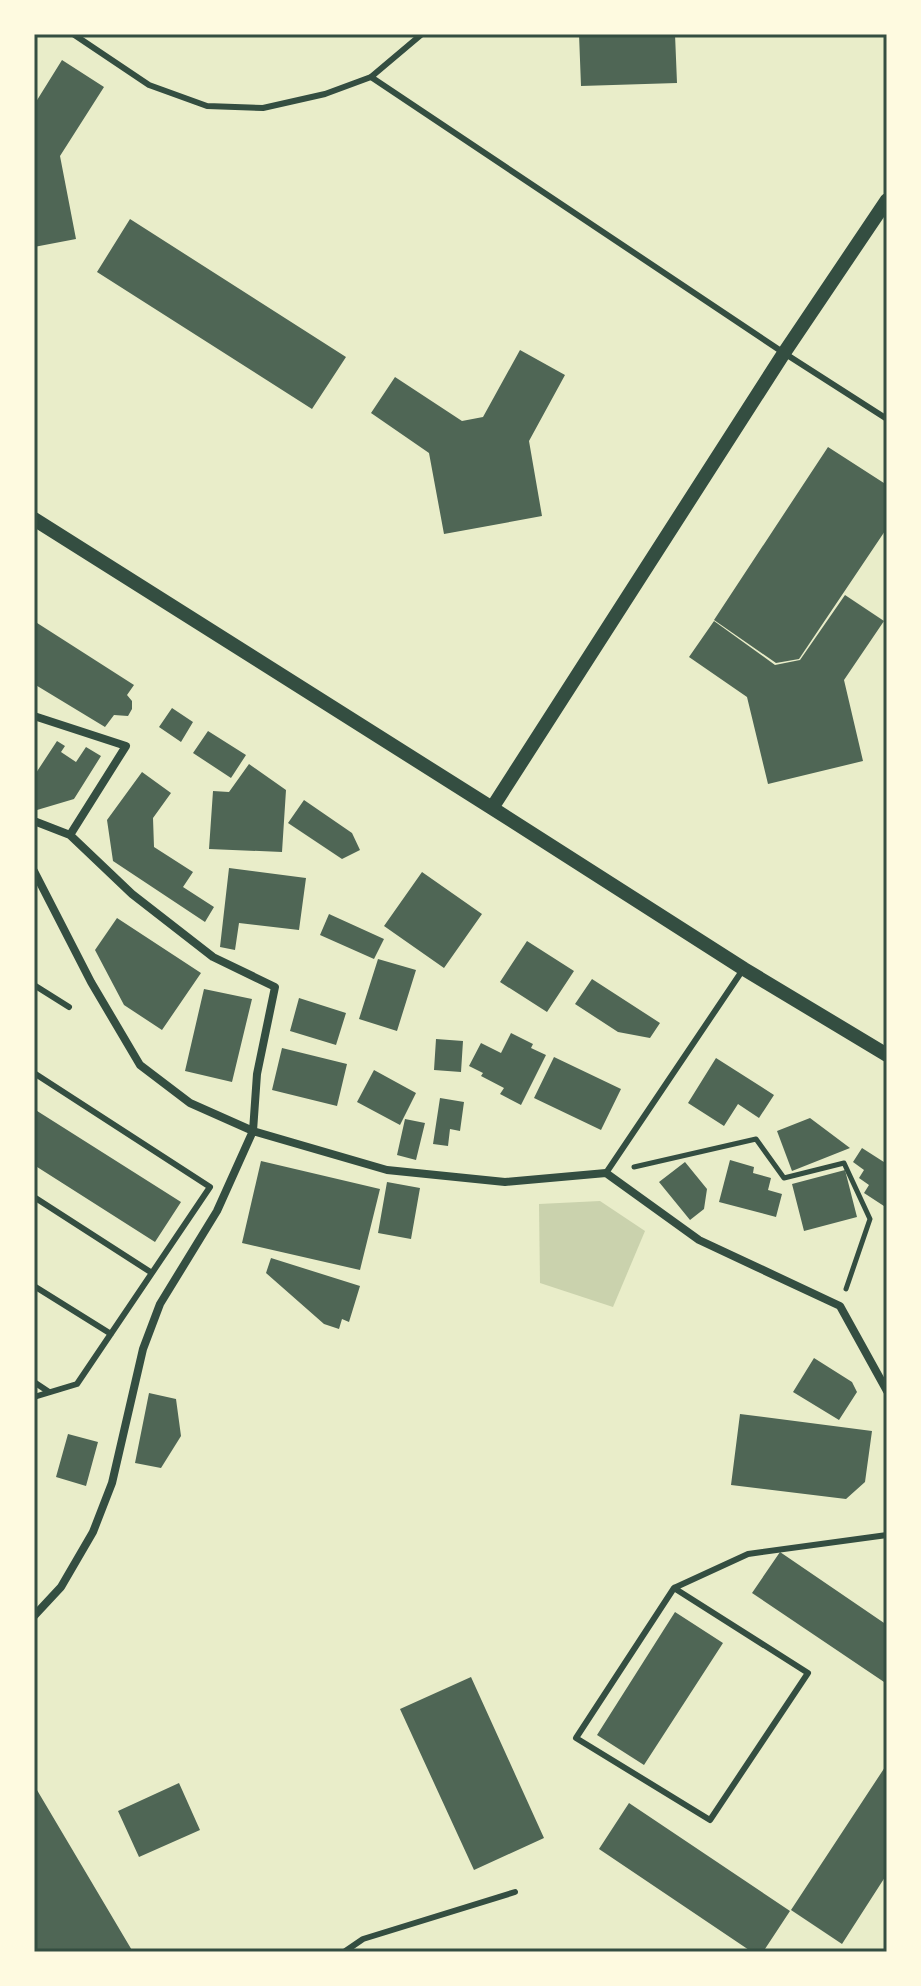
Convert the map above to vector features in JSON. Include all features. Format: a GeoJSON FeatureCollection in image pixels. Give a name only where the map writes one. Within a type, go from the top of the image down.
{"type":"FeatureCollection","features":[{"type":"Feature","properties":{"kind":"street"},"geometry":{"type":"LineString","coordinates":[[492,808],[784,353],[887,200]]}},
{"type":"Feature","properties":{"kind":"street"},"geometry":{"type":"LineString","coordinates":[[34,519],[744,969],[887,1055]]}},
{"type":"Feature","properties":{"kind":"street"},"geometry":{"type":"LineString","coordinates":[[34,716],[126,746],[70,835]]}},
{"type":"Feature","properties":{"kind":"street"},"geometry":{"type":"LineString","coordinates":[[34,821],[70,835],[132,894],[213,957],[275,987],[257,1074],[253,1131],[217,1211],[160,1304],[143,1349],[112,1483],[93,1532],[61,1587],[34,1616]]}},
{"type":"Feature","properties":{"kind":"street"},"geometry":{"type":"LineString","coordinates":[[34,871],[91,982],[140,1065],[190,1103],[253,1131],[387,1170],[505,1182],[606,1173],[699,1240],[840,1306],[887,1391]]}},
{"type":"Feature","properties":{"kind":"lane"},"geometry":{"type":"LineString","coordinates":[[73,34],[149,85],[207,106],[263,108],[325,94],[371,77],[422,34]]}},
{"type":"Feature","properties":{"kind":"lane"},"geometry":{"type":"LineString","coordinates":[[371,77],[887,419]]}},
{"type":"Feature","properties":{"kind":"lane"},"geometry":{"type":"LineString","coordinates":[[606,1173],[744,969]]}},
{"type":"Feature","properties":{"kind":"lane"},"geometry":{"type":"LineString","coordinates":[[34,985],[69,1007]]}},
{"type":"Feature","properties":{"kind":"lane"},"geometry":{"type":"LineString","coordinates":[[34,1073],[210,1187],[77,1384],[34,1397]]}},
{"type":"Feature","properties":{"kind":"lane"},"geometry":{"type":"LineString","coordinates":[[34,1197],[152,1273]]}},
{"type":"Feature","properties":{"kind":"lane"},"geometry":{"type":"LineString","coordinates":[[34,1286],[111,1334]]}},
{"type":"Feature","properties":{"kind":"lane"},"geometry":{"type":"LineString","coordinates":[[34,1382],[49,1392]]}},
{"type":"Feature","properties":{"kind":"lane"},"geometry":{"type":"LineString","coordinates":[[674,1588],[808,1673],[710,1820],[576,1738],[674,1588],[748,1554],[887,1535]]}},
{"type":"Feature","properties":{"kind":"lane"},"geometry":{"type":"LineString","coordinates":[[344,1952],[363,1939],[515,1892]]}},
{"type":"Feature","properties":{"kind":"path"},"geometry":{"type":"LineString","coordinates":[[606,1173],[756,1139],[784,1178],[844,1163],[870,1219],[840,1306]]}},
{"type":"Feature","properties":{"kind":"green space"},"geometry":{"type":"Polygon","coordinates":[[[600,1201],[645,1231],[613,1307],[540,1283],[539,1204],[600,1201]]]}},
{"type":"Feature","properties":{"kind":"building"},"geometry":{"type":"Polygon","coordinates":[[[579,34],[675,34],[677,83],[581,86],[579,34]]]}},
{"type":"Feature","properties":{"kind":"building"},"geometry":{"type":"Polygon","coordinates":[[[62,60],[104,87],[60,156],[76,239],[34,247],[34,105],[62,60]]]}},
{"type":"Feature","properties":{"kind":"building"},"geometry":{"type":"Polygon","coordinates":[[[130,219],[346,357],[312,409],[97,272],[130,219]]]}},
{"type":"Feature","properties":{"kind":"building"},"geometry":{"type":"Polygon","coordinates":[[[520,350],[565,375],[529,441],[542,516],[444,534],[429,453],[371,413],[395,377],[462,421],[483,417],[520,350]]]}},
{"type":"Feature","properties":{"kind":"building"},"geometry":{"type":"Polygon","coordinates":[[[828,447],[887,485],[887,528],[799,659],[776,663],[714,620],[828,447]]]}},
{"type":"Feature","properties":{"kind":"building"},"geometry":{"type":"Polygon","coordinates":[[[845,595],[884,621],[844,680],[863,761],[768,784],[747,697],[689,657],[714,621],[775,665],[800,660],[845,595]]]}},
{"type":"Feature","properties":{"kind":"building"},"geometry":{"type":"Polygon","coordinates":[[[34,621],[134,685],[127,695],[132,701],[128,716],[114,715],[105,727],[34,684],[34,621]]]}},
{"type":"Feature","properties":{"kind":"building"},"geometry":{"type":"Polygon","coordinates":[[[172,708],[193,722],[181,742],[159,727],[172,708]]]}},
{"type":"Feature","properties":{"kind":"building"},"geometry":{"type":"Polygon","coordinates":[[[208,731],[246,755],[231,778],[193,753],[208,731]]]}},
{"type":"Feature","properties":{"kind":"building"},"geometry":{"type":"Polygon","coordinates":[[[57,741],[65,746],[61,752],[76,762],[86,747],[101,756],[74,799],[37,810],[34,808],[34,776],[57,741]]]}},
{"type":"Feature","properties":{"kind":"building"},"geometry":{"type":"Polygon","coordinates":[[[249,764],[286,790],[282,852],[209,849],[213,791],[229,792],[249,764]]]}},
{"type":"Feature","properties":{"kind":"building"},"geometry":{"type":"Polygon","coordinates":[[[142,772],[171,793],[153,818],[154,847],[193,872],[183,887],[214,907],[205,922],[113,861],[107,820],[142,772]]]}},
{"type":"Feature","properties":{"kind":"building"},"geometry":{"type":"Polygon","coordinates":[[[304,800],[352,833],[360,850],[342,859],[288,823],[304,800]]]}},
{"type":"Feature","properties":{"kind":"building"},"geometry":{"type":"Polygon","coordinates":[[[229,868],[306,878],[299,930],[239,923],[235,950],[220,947],[229,868]]]}},
{"type":"Feature","properties":{"kind":"building"},"geometry":{"type":"Polygon","coordinates":[[[422,872],[482,914],[444,968],[384,926],[422,872]]]}},
{"type":"Feature","properties":{"kind":"building"},"geometry":{"type":"Polygon","coordinates":[[[329,914],[384,939],[374,959],[320,935],[329,914]]]}},
{"type":"Feature","properties":{"kind":"building"},"geometry":{"type":"Polygon","coordinates":[[[117,918],[201,973],[162,1030],[124,1005],[95,950],[117,918]]]}},
{"type":"Feature","properties":{"kind":"building"},"geometry":{"type":"Polygon","coordinates":[[[527,941],[574,971],[547,1012],[500,982],[527,941]]]}},
{"type":"Feature","properties":{"kind":"building"},"geometry":{"type":"Polygon","coordinates":[[[378,959],[416,970],[397,1031],[359,1019],[378,959]]]}},
{"type":"Feature","properties":{"kind":"building"},"geometry":{"type":"Polygon","coordinates":[[[592,979],[660,1023],[650,1038],[618,1032],[575,1004],[592,979]]]}},
{"type":"Feature","properties":{"kind":"building"},"geometry":{"type":"Polygon","coordinates":[[[204,989],[252,999],[232,1082],[185,1071],[204,989]]]}},
{"type":"Feature","properties":{"kind":"building"},"geometry":{"type":"Polygon","coordinates":[[[299,998],[346,1013],[336,1045],[290,1031],[299,998]]]}},
{"type":"Feature","properties":{"kind":"building"},"geometry":{"type":"Polygon","coordinates":[[[511,1033],[546,1055],[521,1105],[500,1094],[504,1088],[469,1066],[481,1043],[501,1053],[511,1033]]]}},
{"type":"Feature","properties":{"kind":"building"},"geometry":{"type":"Polygon","coordinates":[[[436,1039],[463,1041],[461,1072],[434,1070],[436,1039]]]}},
{"type":"Feature","properties":{"kind":"building"},"geometry":{"type":"Polygon","coordinates":[[[282,1048],[347,1064],[337,1106],[272,1090],[282,1048]]]}},
{"type":"Feature","properties":{"kind":"building"},"geometry":{"type":"Polygon","coordinates":[[[554,1057],[621,1089],[601,1130],[534,1098],[554,1057]]]}},
{"type":"Feature","properties":{"kind":"building"},"geometry":{"type":"Polygon","coordinates":[[[716,1058],[774,1095],[759,1118],[738,1104],[724,1126],[688,1103],[716,1058]]]}},
{"type":"Feature","properties":{"kind":"building"},"geometry":{"type":"Polygon","coordinates":[[[374,1070],[416,1093],[400,1125],[357,1102],[374,1070]]]}},
{"type":"Feature","properties":{"kind":"building"},"geometry":{"type":"Polygon","coordinates":[[[440,1098],[464,1102],[460,1131],[450,1129],[448,1146],[433,1144],[440,1098]]]}},
{"type":"Feature","properties":{"kind":"building"},"geometry":{"type":"Polygon","coordinates":[[[34,1109],[181,1202],[155,1242],[34,1165],[34,1109]]]}},
{"type":"Feature","properties":{"kind":"building"},"geometry":{"type":"Polygon","coordinates":[[[810,1118],[850,1148],[792,1171],[777,1131],[810,1118]]]}},
{"type":"Feature","properties":{"kind":"building"},"geometry":{"type":"Polygon","coordinates":[[[405,1119],[425,1123],[416,1160],[397,1155],[405,1119]]]}},
{"type":"Feature","properties":{"kind":"building"},"geometry":{"type":"Polygon","coordinates":[[[862,1148],[887,1164],[887,1208],[864,1193],[869,1185],[859,1178],[864,1170],[853,1162],[862,1148]]]}},
{"type":"Feature","properties":{"kind":"building"},"geometry":{"type":"Polygon","coordinates":[[[730,1160],[754,1167],[753,1173],[771,1178],[768,1190],[782,1194],[776,1217],[719,1202],[730,1160]]]}},
{"type":"Feature","properties":{"kind":"building"},"geometry":{"type":"Polygon","coordinates":[[[261,1161],[380,1189],[360,1270],[242,1243],[261,1161]]]}},
{"type":"Feature","properties":{"kind":"building"},"geometry":{"type":"Polygon","coordinates":[[[685,1162],[707,1189],[704,1209],[690,1220],[659,1182],[685,1162]]]}},
{"type":"Feature","properties":{"kind":"building"},"geometry":{"type":"Polygon","coordinates":[[[845,1170],[857,1217],[804,1231],[792,1184],[845,1170]]]}},
{"type":"Feature","properties":{"kind":"building"},"geometry":{"type":"Polygon","coordinates":[[[387,1182],[420,1188],[411,1239],[378,1233],[387,1182]]]}},
{"type":"Feature","properties":{"kind":"building"},"geometry":{"type":"Polygon","coordinates":[[[271,1258],[360,1286],[349,1322],[342,1319],[339,1329],[324,1324],[266,1273],[271,1258]]]}},
{"type":"Feature","properties":{"kind":"building"},"geometry":{"type":"Polygon","coordinates":[[[814,1358],[852,1382],[857,1392],[839,1420],[793,1392],[814,1358]]]}},
{"type":"Feature","properties":{"kind":"building"},"geometry":{"type":"Polygon","coordinates":[[[149,1393],[176,1399],[181,1436],[161,1468],[135,1463],[149,1393]]]}},
{"type":"Feature","properties":{"kind":"building"},"geometry":{"type":"Polygon","coordinates":[[[740,1414],[872,1431],[865,1482],[846,1499],[731,1485],[740,1414]]]}},
{"type":"Feature","properties":{"kind":"building"},"geometry":{"type":"Polygon","coordinates":[[[68,1434],[98,1442],[86,1486],[56,1477],[68,1434]]]}},
{"type":"Feature","properties":{"kind":"building"},"geometry":{"type":"Polygon","coordinates":[[[780,1552],[887,1625],[887,1684],[752,1593],[780,1552]]]}},
{"type":"Feature","properties":{"kind":"building"},"geometry":{"type":"Polygon","coordinates":[[[675,1612],[723,1643],[644,1765],[597,1735],[675,1612]]]}},
{"type":"Feature","properties":{"kind":"building"},"geometry":{"type":"Polygon","coordinates":[[[471,1677],[544,1838],[474,1870],[400,1709],[471,1677]]]}},
{"type":"Feature","properties":{"kind":"building"},"geometry":{"type":"Polygon","coordinates":[[[887,1764],[887,1874],[842,1944],[791,1910],[887,1764]]]}},
{"type":"Feature","properties":{"kind":"building"},"geometry":{"type":"Polygon","coordinates":[[[179,1783],[200,1830],[139,1857],[118,1811],[179,1783]]]}},
{"type":"Feature","properties":{"kind":"building"},"geometry":{"type":"Polygon","coordinates":[[[34,1785],[133,1952],[37,1952],[34,1946],[34,1785]]]}},
{"type":"Feature","properties":{"kind":"building"},"geometry":{"type":"Polygon","coordinates":[[[629,1803],[790,1911],[763,1952],[752,1952],[599,1849],[629,1803]]]}}]}
